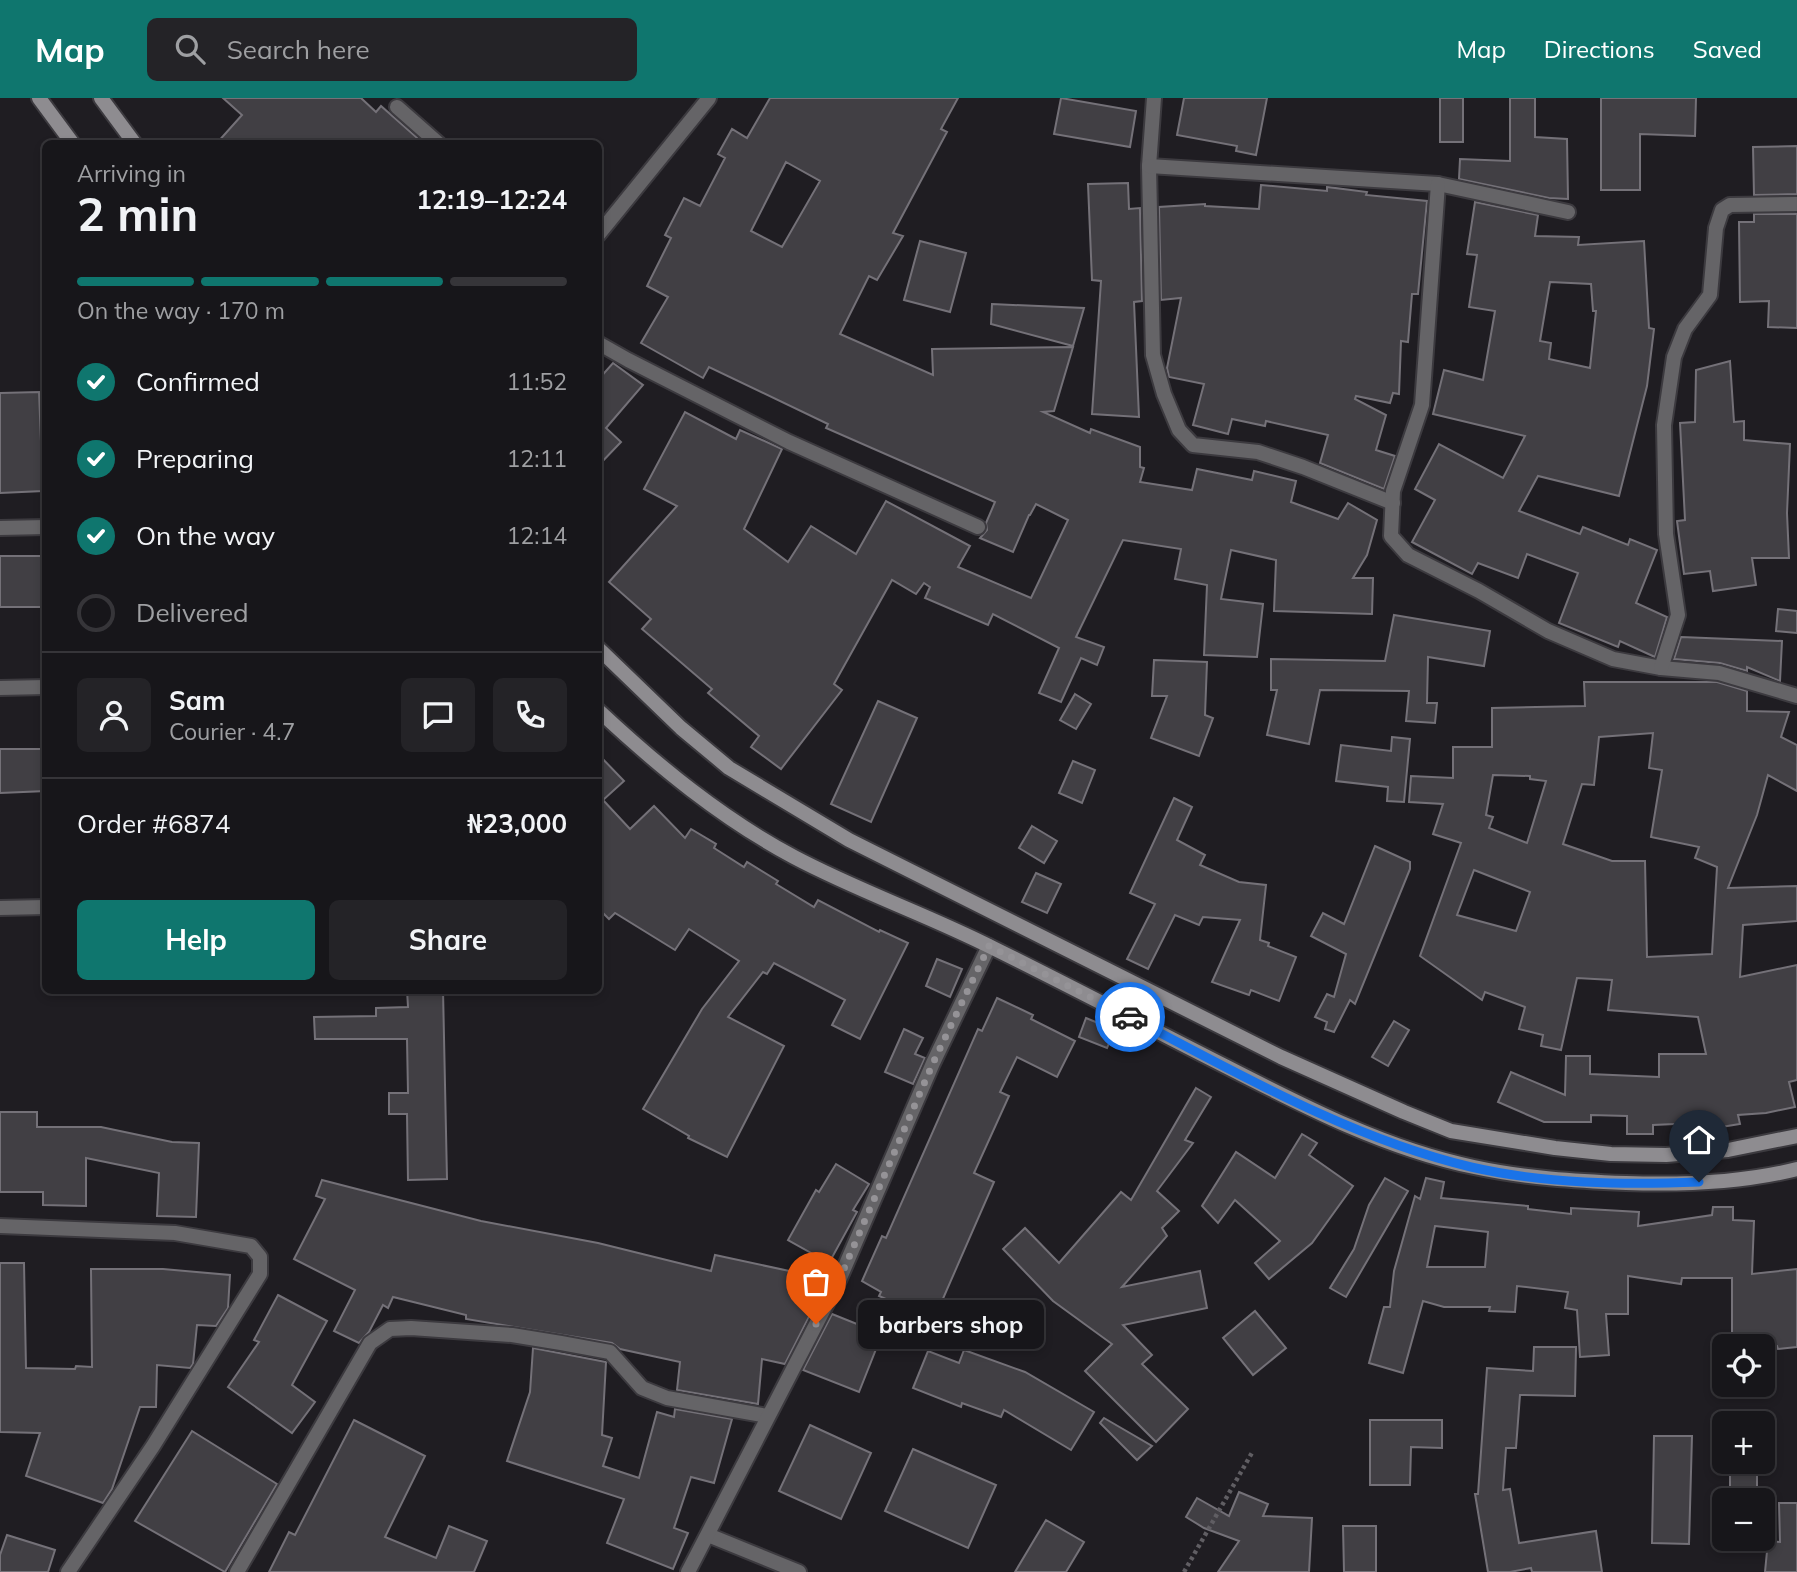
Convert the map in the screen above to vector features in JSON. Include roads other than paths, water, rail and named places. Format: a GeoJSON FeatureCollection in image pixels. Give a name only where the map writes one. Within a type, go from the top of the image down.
{"type":"FeatureCollection","features":[{"type":"Feature","properties":{"kind":"main road"},"geometry":{"type":"LineString","coordinates":[[39,98],[70,140]]}},
{"type":"Feature","properties":{"kind":"main road"},"geometry":{"type":"LineString","coordinates":[[101,98],[132,140]]}},
{"type":"Feature","properties":{"kind":"main road"},"geometry":{"type":"LineString","coordinates":[[602,652],[681,728],[729,768],[838,833],[1281,1057],[1404,1112],[1464,1133],[1611,1154],[1666,1155],[1728,1150],[1797,1136]]}},
{"type":"Feature","properties":{"kind":"main road"},"geometry":{"type":"LineString","coordinates":[[602,714],[645,754],[740,825],[795,858],[989,946],[1300,1105],[1418,1152],[1472,1167],[1531,1177],[1656,1184],[1721,1182],[1797,1169]]}},
{"type":"Feature","properties":{"kind":"street"},"geometry":{"type":"LineString","coordinates":[[602,230],[709,98]]}},
{"type":"Feature","properties":{"kind":"street"},"geometry":{"type":"LineString","coordinates":[[1154,98],[1149,166],[1153,355],[1164,394],[1179,430],[1194,445],[1258,452],[1393,503]]}},
{"type":"Feature","properties":{"kind":"street"},"geometry":{"type":"LineString","coordinates":[[397,107],[434,140]]}},
{"type":"Feature","properties":{"kind":"street"},"geometry":{"type":"LineString","coordinates":[[1149,166],[1438,184],[1569,212]]}},
{"type":"Feature","properties":{"kind":"street"},"geometry":{"type":"LineString","coordinates":[[1438,184],[1422,405],[1393,491],[1391,536],[1408,555],[1479,591],[1548,631],[1613,659],[1661,668],[1719,673],[1797,696]]}},
{"type":"Feature","properties":{"kind":"street"},"geometry":{"type":"LineString","coordinates":[[1661,668],[1678,615],[1666,534],[1664,439],[1674,356],[1685,330],[1710,295],[1716,228],[1722,210],[1730,205],[1797,204]]}},
{"type":"Feature","properties":{"kind":"street"},"geometry":{"type":"LineString","coordinates":[[602,345],[789,442],[978,527]]}},
{"type":"Feature","properties":{"kind":"street"},"geometry":{"type":"LineString","coordinates":[[0,528],[42,527]]}},
{"type":"Feature","properties":{"kind":"street"},"geometry":{"type":"LineString","coordinates":[[0,688],[42,687]]}},
{"type":"Feature","properties":{"kind":"street"},"geometry":{"type":"LineString","coordinates":[[0,908],[42,907]]}},
{"type":"Feature","properties":{"kind":"street"},"geometry":{"type":"LineString","coordinates":[[688,1572],[840,1278],[933,1063],[989,946]]}},
{"type":"Feature","properties":{"kind":"street"},"geometry":{"type":"LineString","coordinates":[[0,1226],[175,1233],[251,1246],[260,1257],[260,1274],[153,1446],[68,1572]]}},
{"type":"Feature","properties":{"kind":"street"},"geometry":{"type":"LineString","coordinates":[[237,1572],[370,1343],[390,1329],[512,1335],[610,1352],[642,1388],[667,1398],[767,1416]]}},
{"type":"Feature","properties":{"kind":"street"},"geometry":{"type":"LineString","coordinates":[[708,1535],[799,1572]]}},
{"type":"Feature","properties":{"kind":"place","name":"barbers shop"},"geometry":{"type":"Point","coordinates":[816,1324]}}]}
